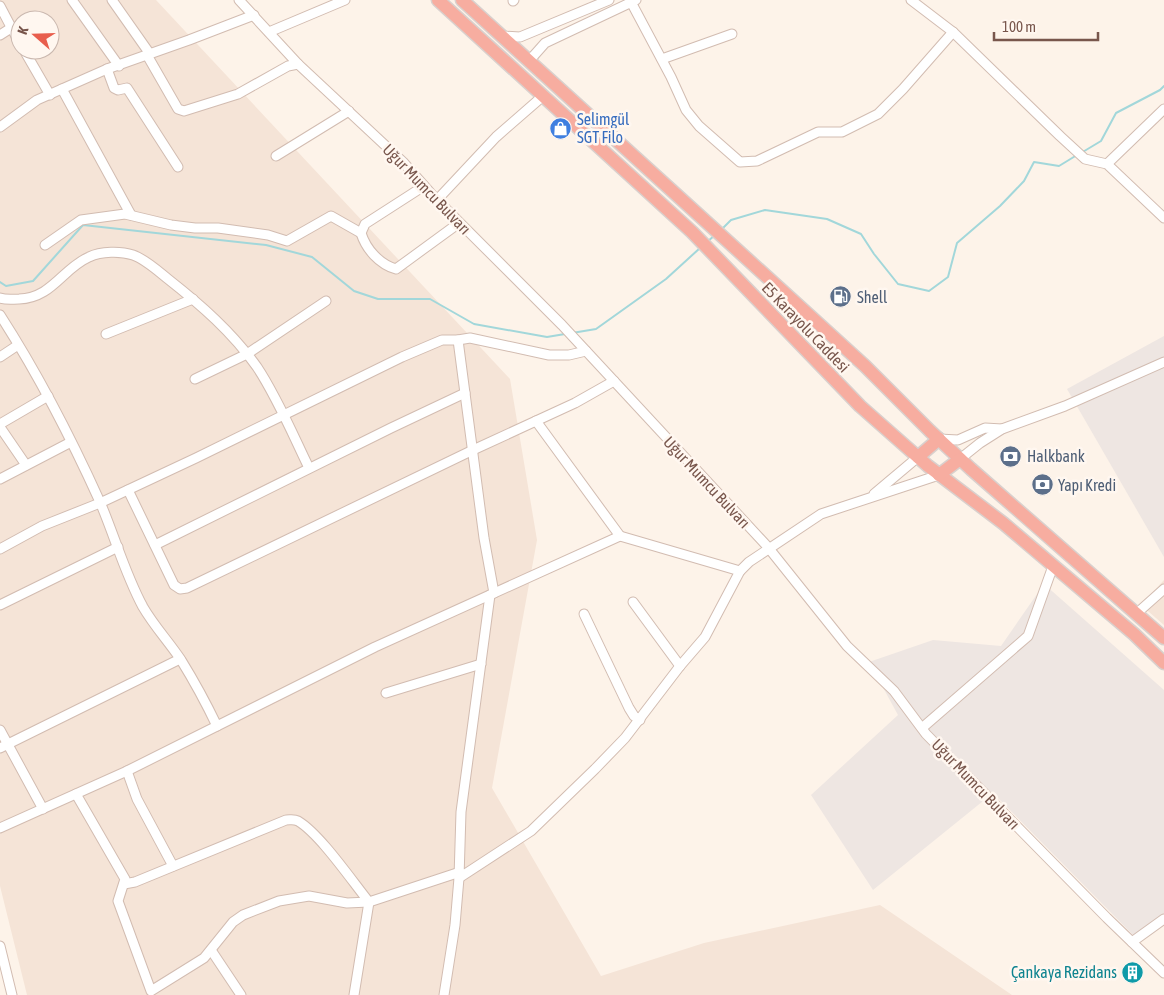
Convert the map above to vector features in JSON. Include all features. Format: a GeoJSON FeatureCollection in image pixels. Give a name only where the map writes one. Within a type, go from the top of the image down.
{"type":"FeatureCollection","features":[{"type":"Feature","properties":{"kind":"highway","name":"E5 Karayolu Caddesi"},"geometry":{"type":"LineString","coordinates":[[438,0],[692,232],[860,406],[939,475],[1003,523],[1134,634],[1164,662]]}},
{"type":"Feature","properties":{"kind":"highway","name":"E5 Karayolu Caddesi"},"geometry":{"type":"LineString","coordinates":[[462,0],[866,366],[960,459],[1164,638]]}},
{"type":"Feature","properties":{"kind":"highway"},"geometry":{"type":"LineString","coordinates":[[918,457],[939,439]]}},
{"type":"Feature","properties":{"kind":"highway"},"geometry":{"type":"LineString","coordinates":[[939,475],[960,459]]}},
{"type":"Feature","properties":{"kind":"street"},"geometry":{"type":"LineString","coordinates":[[72,0],[119,66]]}},
{"type":"Feature","properties":{"kind":"street"},"geometry":{"type":"LineString","coordinates":[[112,0],[149,55],[178,109],[184,111],[238,94],[288,66],[298,64]]}},
{"type":"Feature","properties":{"kind":"street","name":"Uğur Mumcu Bulvarı"},"geometry":{"type":"LineString","coordinates":[[240,0],[298,64],[403,162],[437,200],[562,325],[769,549],[847,646],[894,691],[922,728],[1132,942],[1160,963],[1164,973]]}},
{"type":"Feature","properties":{"kind":"street"},"geometry":{"type":"LineString","coordinates":[[269,32],[345,0]]}},
{"type":"Feature","properties":{"kind":"street"},"geometry":{"type":"LineString","coordinates":[[911,0],[953,32],[1085,159],[1107,164],[1164,218]]}},
{"type":"Feature","properties":{"kind":"street"},"geometry":{"type":"LineString","coordinates":[[502,36],[520,37],[605,1]]}},
{"type":"Feature","properties":{"kind":"street"},"geometry":{"type":"LineString","coordinates":[[529,60],[545,43],[634,1],[686,110],[699,126],[740,162],[757,161],[818,132],[842,132],[878,114],[903,89],[953,32]]}},
{"type":"Feature","properties":{"kind":"street"},"geometry":{"type":"LineString","coordinates":[[0,6],[10,26]]}},
{"type":"Feature","properties":{"kind":"street"},"geometry":{"type":"LineString","coordinates":[[0,127],[37,100],[107,69],[254,15]]}},
{"type":"Feature","properties":{"kind":"street"},"geometry":{"type":"LineString","coordinates":[[662,59],[732,34]]}},
{"type":"Feature","properties":{"kind":"street"},"geometry":{"type":"LineString","coordinates":[[30,60],[50,95]]}},
{"type":"Feature","properties":{"kind":"street"},"geometry":{"type":"LineString","coordinates":[[107,69],[114,88],[118,90],[127,88],[178,167]]}},
{"type":"Feature","properties":{"kind":"street"},"geometry":{"type":"LineString","coordinates":[[62,89],[130,215]]}},
{"type":"Feature","properties":{"kind":"street"},"geometry":{"type":"LineString","coordinates":[[437,200],[496,138],[544,96]]}},
{"type":"Feature","properties":{"kind":"street"},"geometry":{"type":"LineString","coordinates":[[1107,164],[1164,109]]}},
{"type":"Feature","properties":{"kind":"street"},"geometry":{"type":"LineString","coordinates":[[276,156],[349,111]]}},
{"type":"Feature","properties":{"kind":"street"},"geometry":{"type":"LineString","coordinates":[[424,186],[365,224],[361,233],[364,243],[377,257],[388,266],[396,269],[460,223]]}},
{"type":"Feature","properties":{"kind":"street"},"geometry":{"type":"LineString","coordinates":[[45,245],[80,220],[102,216],[130,215],[171,225],[218,228],[268,235],[287,241],[331,216],[361,233]]}},
{"type":"Feature","properties":{"kind":"street"},"geometry":{"type":"LineString","coordinates":[[0,298],[29,299],[44,292],[74,266],[90,256],[117,252],[135,256],[193,299],[226,329],[247,354],[284,416],[309,468]]}},
{"type":"Feature","properties":{"kind":"street"},"geometry":{"type":"LineString","coordinates":[[106,334],[193,299]]}},
{"type":"Feature","properties":{"kind":"street"},"geometry":{"type":"LineString","coordinates":[[195,379],[247,354],[326,301]]}},
{"type":"Feature","properties":{"kind":"street"},"geometry":{"type":"LineString","coordinates":[[0,315],[48,396],[71,442],[100,503],[143,608],[180,659],[204,698],[217,726]]}},
{"type":"Feature","properties":{"kind":"street"},"geometry":{"type":"LineString","coordinates":[[0,549],[42,526],[128,490],[284,416],[402,357],[442,340],[470,338],[549,356],[569,355],[586,351]]}},
{"type":"Feature","properties":{"kind":"street"},"geometry":{"type":"LineString","coordinates":[[444,995],[455,925],[460,875],[461,812],[492,594],[458,340]]}},
{"type":"Feature","properties":{"kind":"street"},"geometry":{"type":"LineString","coordinates":[[0,356],[18,345]]}},
{"type":"Feature","properties":{"kind":"street"},"geometry":{"type":"LineString","coordinates":[[960,459],[1002,429],[1065,406],[1164,362]]}},
{"type":"Feature","properties":{"kind":"street"},"geometry":{"type":"LineString","coordinates":[[128,490],[174,585],[180,589],[187,588],[575,403],[614,382]]}},
{"type":"Feature","properties":{"kind":"street"},"geometry":{"type":"LineString","coordinates":[[155,545],[465,393]]}},
{"type":"Feature","properties":{"kind":"street"},"geometry":{"type":"LineString","coordinates":[[26,465],[0,426],[48,396]]}},
{"type":"Feature","properties":{"kind":"street"},"geometry":{"type":"LineString","coordinates":[[536,421],[620,536],[740,571]]}},
{"type":"Feature","properties":{"kind":"street"},"geometry":{"type":"LineString","coordinates":[[939,439],[958,440],[984,428],[1002,429]]}},
{"type":"Feature","properties":{"kind":"street"},"geometry":{"type":"LineString","coordinates":[[0,480],[71,442]]}},
{"type":"Feature","properties":{"kind":"street"},"geometry":{"type":"LineString","coordinates":[[856,503],[879,491],[918,457]]}},
{"type":"Feature","properties":{"kind":"street"},"geometry":{"type":"LineString","coordinates":[[76,794],[125,879],[118,901],[152,993],[204,958],[233,922],[243,915],[279,901],[309,896],[347,903],[369,902],[460,875],[531,831],[595,769],[640,720],[680,666],[705,637],[740,571],[749,562],[821,514],[939,475]]}},
{"type":"Feature","properties":{"kind":"street"},"geometry":{"type":"LineString","coordinates":[[0,828],[127,771],[375,647],[620,536]]}},
{"type":"Feature","properties":{"kind":"street"},"geometry":{"type":"LineString","coordinates":[[0,605],[118,547]]}},
{"type":"Feature","properties":{"kind":"street"},"geometry":{"type":"LineString","coordinates":[[922,728],[1028,636],[1053,566]]}},
{"type":"Feature","properties":{"kind":"street"},"geometry":{"type":"LineString","coordinates":[[1136,614],[1164,590]]}},
{"type":"Feature","properties":{"kind":"street"},"geometry":{"type":"LineString","coordinates":[[633,602],[680,666]]}},
{"type":"Feature","properties":{"kind":"street"},"geometry":{"type":"LineString","coordinates":[[584,614],[629,708],[634,716],[640,720]]}},
{"type":"Feature","properties":{"kind":"street"},"geometry":{"type":"LineString","coordinates":[[4,746],[39,727],[180,659]]}},
{"type":"Feature","properties":{"kind":"street"},"geometry":{"type":"LineString","coordinates":[[386,693],[481,664]]}},
{"type":"Feature","properties":{"kind":"street"},"geometry":{"type":"LineString","coordinates":[[0,730],[4,746],[43,808]]}},
{"type":"Feature","properties":{"kind":"street"},"geometry":{"type":"LineString","coordinates":[[127,771],[137,800],[172,866]]}},
{"type":"Feature","properties":{"kind":"street"},"geometry":{"type":"LineString","coordinates":[[124,884],[135,882],[286,820],[299,822],[319,840],[369,902],[354,995]]}},
{"type":"Feature","properties":{"kind":"street"},"geometry":{"type":"LineString","coordinates":[[1132,942],[1164,918]]}},
{"type":"Feature","properties":{"kind":"street"},"geometry":{"type":"LineString","coordinates":[[0,946],[12,995]]}},
{"type":"Feature","properties":{"kind":"street"},"geometry":{"type":"LineString","coordinates":[[211,950],[241,995]]}},
{"type":"Feature","properties":{"kind":"shaded area"},"geometry":{"type":"Polygon","coordinates":[[[0,0],[156,0],[510,379],[537,540],[492,788],[601,976],[704,943],[880,905],[1012,995],[27,995],[0,886],[0,0]]]}},
{"type":"Feature","properties":{"kind":"shaded area"},"geometry":{"type":"Polygon","coordinates":[[[1164,336],[1164,557],[1067,389],[1164,336]]]}},
{"type":"Feature","properties":{"kind":"shaded area"},"geometry":{"type":"Polygon","coordinates":[[[1164,580],[1164,625],[1141,605],[1164,580]]]}},
{"type":"Feature","properties":{"kind":"shaded area"},"geometry":{"type":"Polygon","coordinates":[[[1044,584],[1164,690],[1164,916],[1135,937],[993,793],[873,890],[811,795],[898,715],[869,662],[933,640],[1001,646],[1044,584]]]}},
{"type":"Feature","properties":{"kind":"waterway"},"geometry":{"type":"LineString","coordinates":[[1081,153],[1101,141],[1116,113],[1160,90],[1164,86]]}},
{"type":"Feature","properties":{"kind":"waterway"},"geometry":{"type":"LineString","coordinates":[[722,229],[731,220],[765,210],[827,219],[861,234],[898,284],[929,291],[948,277],[957,243],[1000,206],[1024,181],[1034,162],[1059,166],[1077,155]]}},
{"type":"Feature","properties":{"kind":"waterway"},"geometry":{"type":"LineString","coordinates":[[0,282],[6,286],[33,281],[83,225],[266,245],[312,257],[354,291],[378,299],[430,299],[474,324],[547,337],[565,334]]}},
{"type":"Feature","properties":{"kind":"waterway"},"geometry":{"type":"LineString","coordinates":[[707,242],[715,235]]}},
{"type":"Feature","properties":{"kind":"waterway"},"geometry":{"type":"LineString","coordinates":[[572,333],[596,329],[666,279],[700,248]]}},
{"type":"Feature","properties":{"kind":"place","name":"Selimgül SGT Filo"},"geometry":{"type":"Point","coordinates":[561,128]}},
{"type":"Feature","properties":{"kind":"place","name":"Shell"},"geometry":{"type":"Point","coordinates":[841,297]}},
{"type":"Feature","properties":{"kind":"place","name":"Halkbank"},"geometry":{"type":"Point","coordinates":[1011,456]}},
{"type":"Feature","properties":{"kind":"place","name":"Yapı Kredi"},"geometry":{"type":"Point","coordinates":[1042,485]}},
{"type":"Feature","properties":{"kind":"place","name":"Çankaya Rezidans"},"geometry":{"type":"Point","coordinates":[1133,972]}}]}
